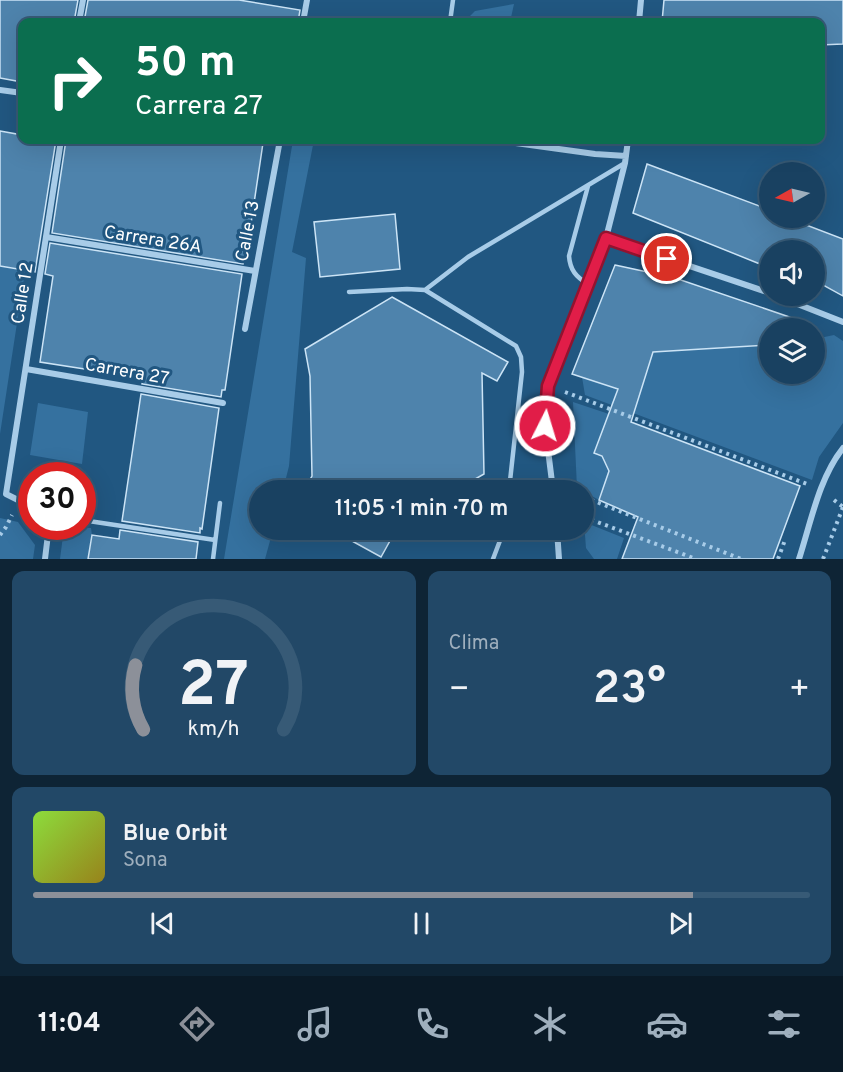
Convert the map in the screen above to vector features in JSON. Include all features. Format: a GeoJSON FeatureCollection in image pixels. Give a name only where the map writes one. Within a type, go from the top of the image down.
{"type":"FeatureCollection","features":[{"type":"Feature","properties":{"kind":"street"},"geometry":{"type":"LineString","coordinates":[[80,18],[83,0]]}},
{"type":"Feature","properties":{"kind":"street"},"geometry":{"type":"LineString","coordinates":[[304,18],[307,0]]}},
{"type":"Feature","properties":{"kind":"street"},"geometry":{"type":"LineString","coordinates":[[639,18],[641,0]]}},
{"type":"Feature","properties":{"kind":"street"},"geometry":{"type":"LineString","coordinates":[[0,90],[18,92]]}},
{"type":"Feature","properties":{"kind":"street","name":"Calle 12"},"geometry":{"type":"LineString","coordinates":[[18,500],[6,494],[60,144]]}},
{"type":"Feature","properties":{"kind":"street","name":"Calle 13"},"geometry":{"type":"LineString","coordinates":[[245,329],[279,144]]}},
{"type":"Feature","properties":{"kind":"street"},"geometry":{"type":"LineString","coordinates":[[522,144],[626,160]]}},
{"type":"Feature","properties":{"kind":"street"},"geometry":{"type":"LineString","coordinates":[[552,480],[545,426],[548,386],[606,238],[626,160],[628,144]]}},
{"type":"Feature","properties":{"kind":"street","name":"Carrera 26A"},"geometry":{"type":"LineString","coordinates":[[46,237],[255,271]]}},
{"type":"Feature","properties":{"kind":"street"},"geometry":{"type":"LineString","coordinates":[[606,238],[759,289]]}},
{"type":"Feature","properties":{"kind":"street"},"geometry":{"type":"LineString","coordinates":[[802,306],[843,322]]}},
{"type":"Feature","properties":{"kind":"street","name":"Carrera 27"},"geometry":{"type":"LineString","coordinates":[[26,369],[224,403]]}},
{"type":"Feature","properties":{"kind":"street"},"geometry":{"type":"LineString","coordinates":[[799,559],[820,491],[834,459],[843,448]]}},
{"type":"Feature","properties":{"kind":"street"},"geometry":{"type":"LineString","coordinates":[[45,559],[47,540]]}},
{"type":"Feature","properties":{"kind":"street"},"geometry":{"type":"LineString","coordinates":[[557,540],[559,559]]}},
{"type":"Feature","properties":{"kind":"lane"},"geometry":{"type":"LineString","coordinates":[[451,18],[453,0]]}},
{"type":"Feature","properties":{"kind":"lane"},"geometry":{"type":"LineString","coordinates":[[425,290],[468,257],[626,160]]}},
{"type":"Feature","properties":{"kind":"lane"},"geometry":{"type":"LineString","coordinates":[[588,185],[569,256],[577,278],[588,284]]}},
{"type":"Feature","properties":{"kind":"lane"},"geometry":{"type":"LineString","coordinates":[[349,292],[425,290],[516,346],[521,357],[522,372],[510,480]]}},
{"type":"Feature","properties":{"kind":"lane"},"geometry":{"type":"LineString","coordinates":[[213,559],[220,502]]}},
{"type":"Feature","properties":{"kind":"lane"},"geometry":{"type":"LineString","coordinates":[[96,522],[215,540]]}},
{"type":"Feature","properties":{"kind":"lane"},"geometry":{"type":"LineString","coordinates":[[493,559],[500,540]]}},
{"type":"Feature","properties":{"kind":"path"},"geometry":{"type":"LineString","coordinates":[[548,386],[806,483],[820,491]]}},
{"type":"Feature","properties":{"kind":"path"},"geometry":{"type":"LineString","coordinates":[[0,535],[18,500]]}},
{"type":"Feature","properties":{"kind":"path"},"geometry":{"type":"LineString","coordinates":[[594,501],[741,559]]}},
{"type":"Feature","properties":{"kind":"path"},"geometry":{"type":"LineString","coordinates":[[823,559],[843,507]]}},
{"type":"Feature","properties":{"kind":"path"},"geometry":{"type":"LineString","coordinates":[[594,522],[696,559]]}},
{"type":"Feature","properties":{"kind":"shaded area"},"geometry":{"type":"Polygon","coordinates":[[[514,4],[511,18],[468,18],[475,11],[514,4]]]}},
{"type":"Feature","properties":{"kind":"shaded area"},"geometry":{"type":"Polygon","coordinates":[[[292,144],[313,144],[292,252],[306,258],[289,466],[286,480],[249,480],[249,540],[270,540],[265,559],[224,559],[292,144]]]}},
{"type":"Feature","properties":{"kind":"shaded area"},"geometry":{"type":"Polygon","coordinates":[[[0,266],[25,271],[0,434],[0,266]]]}},
{"type":"Feature","properties":{"kind":"shaded area"},"geometry":{"type":"Polygon","coordinates":[[[834,335],[843,341],[843,423],[819,457],[812,480],[585,395],[582,377],[639,396],[653,352],[759,346],[759,384],[825,384],[825,337],[834,335]]]}},
{"type":"Feature","properties":{"kind":"shaded area"},"geometry":{"type":"Polygon","coordinates":[[[573,402],[609,414],[613,460],[599,500],[594,497],[594,480],[577,480],[573,402]]]}},
{"type":"Feature","properties":{"kind":"shaded area"},"geometry":{"type":"Polygon","coordinates":[[[38,403],[88,412],[82,462],[30,455],[38,403]]]}},
{"type":"Feature","properties":{"kind":"shaded area"},"geometry":{"type":"Polygon","coordinates":[[[0,518],[18,522],[18,540],[31,540],[35,545],[33,559],[0,559],[0,518]]]}},
{"type":"Feature","properties":{"kind":"shaded area"},"geometry":{"type":"Polygon","coordinates":[[[594,526],[624,538],[617,559],[594,559],[586,548],[585,540],[594,540],[594,526]]]}},
{"type":"Feature","properties":{"kind":"shaded area"},"geometry":{"type":"Polygon","coordinates":[[[62,540],[91,540],[88,559],[60,559],[62,540]]]}},
{"type":"Feature","properties":{"kind":"building"},"geometry":{"type":"Polygon","coordinates":[[[0,0],[78,0],[75,18],[18,18],[18,81],[0,78],[0,0]]]}},
{"type":"Feature","properties":{"kind":"building"},"geometry":{"type":"Polygon","coordinates":[[[88,0],[239,0],[300,10],[299,18],[85,18],[88,0]]]}},
{"type":"Feature","properties":{"kind":"building"},"geometry":{"type":"Polygon","coordinates":[[[664,0],[843,0],[843,44],[825,45],[825,18],[662,18],[664,0]]]}},
{"type":"Feature","properties":{"kind":"building"},"geometry":{"type":"Polygon","coordinates":[[[0,131],[18,134],[18,144],[55,144],[35,272],[0,266],[0,131]]]}},
{"type":"Feature","properties":{"kind":"building"},"geometry":{"type":"Polygon","coordinates":[[[65,144],[263,144],[246,257],[244,257],[243,264],[52,233],[65,144]]]}},
{"type":"Feature","properties":{"kind":"building"},"geometry":{"type":"Polygon","coordinates":[[[647,164],[759,206],[759,228],[814,228],[843,239],[843,296],[825,286],[825,240],[759,240],[759,264],[633,213],[647,164]]]}},
{"type":"Feature","properties":{"kind":"building"},"geometry":{"type":"Polygon","coordinates":[[[395,214],[400,269],[320,277],[314,222],[395,214]]]}},
{"type":"Feature","properties":{"kind":"building"},"geometry":{"type":"Polygon","coordinates":[[[50,243],[242,274],[225,390],[222,390],[221,397],[142,384],[143,378],[40,362],[53,276],[45,274],[50,243]]]}},
{"type":"Feature","properties":{"kind":"building"},"geometry":{"type":"Polygon","coordinates":[[[615,265],[675,278],[792,318],[759,318],[759,346],[653,352],[631,422],[800,486],[773,559],[622,559],[638,517],[599,500],[609,471],[602,456],[594,453],[618,389],[572,374],[615,265]]]}},
{"type":"Feature","properties":{"kind":"building"},"geometry":{"type":"Polygon","coordinates":[[[392,297],[508,362],[497,381],[482,373],[484,474],[474,480],[310,480],[312,476],[310,376],[305,349],[392,297]]]}},
{"type":"Feature","properties":{"kind":"building"},"geometry":{"type":"Polygon","coordinates":[[[141,394],[219,408],[200,533],[122,521],[141,394]]]}},
{"type":"Feature","properties":{"kind":"building"},"geometry":{"type":"Polygon","coordinates":[[[120,530],[198,542],[196,559],[88,559],[91,540],[96,540],[96,536],[119,539],[120,530]]]}},
{"type":"Feature","properties":{"kind":"building"},"geometry":{"type":"Polygon","coordinates":[[[350,540],[390,540],[381,557],[350,540]]]}},
{"type":"Feature","properties":{"kind":"route"},"geometry":{"type":"LineString","coordinates":[[545,426],[548,386],[606,238],[667,259]]}}]}
